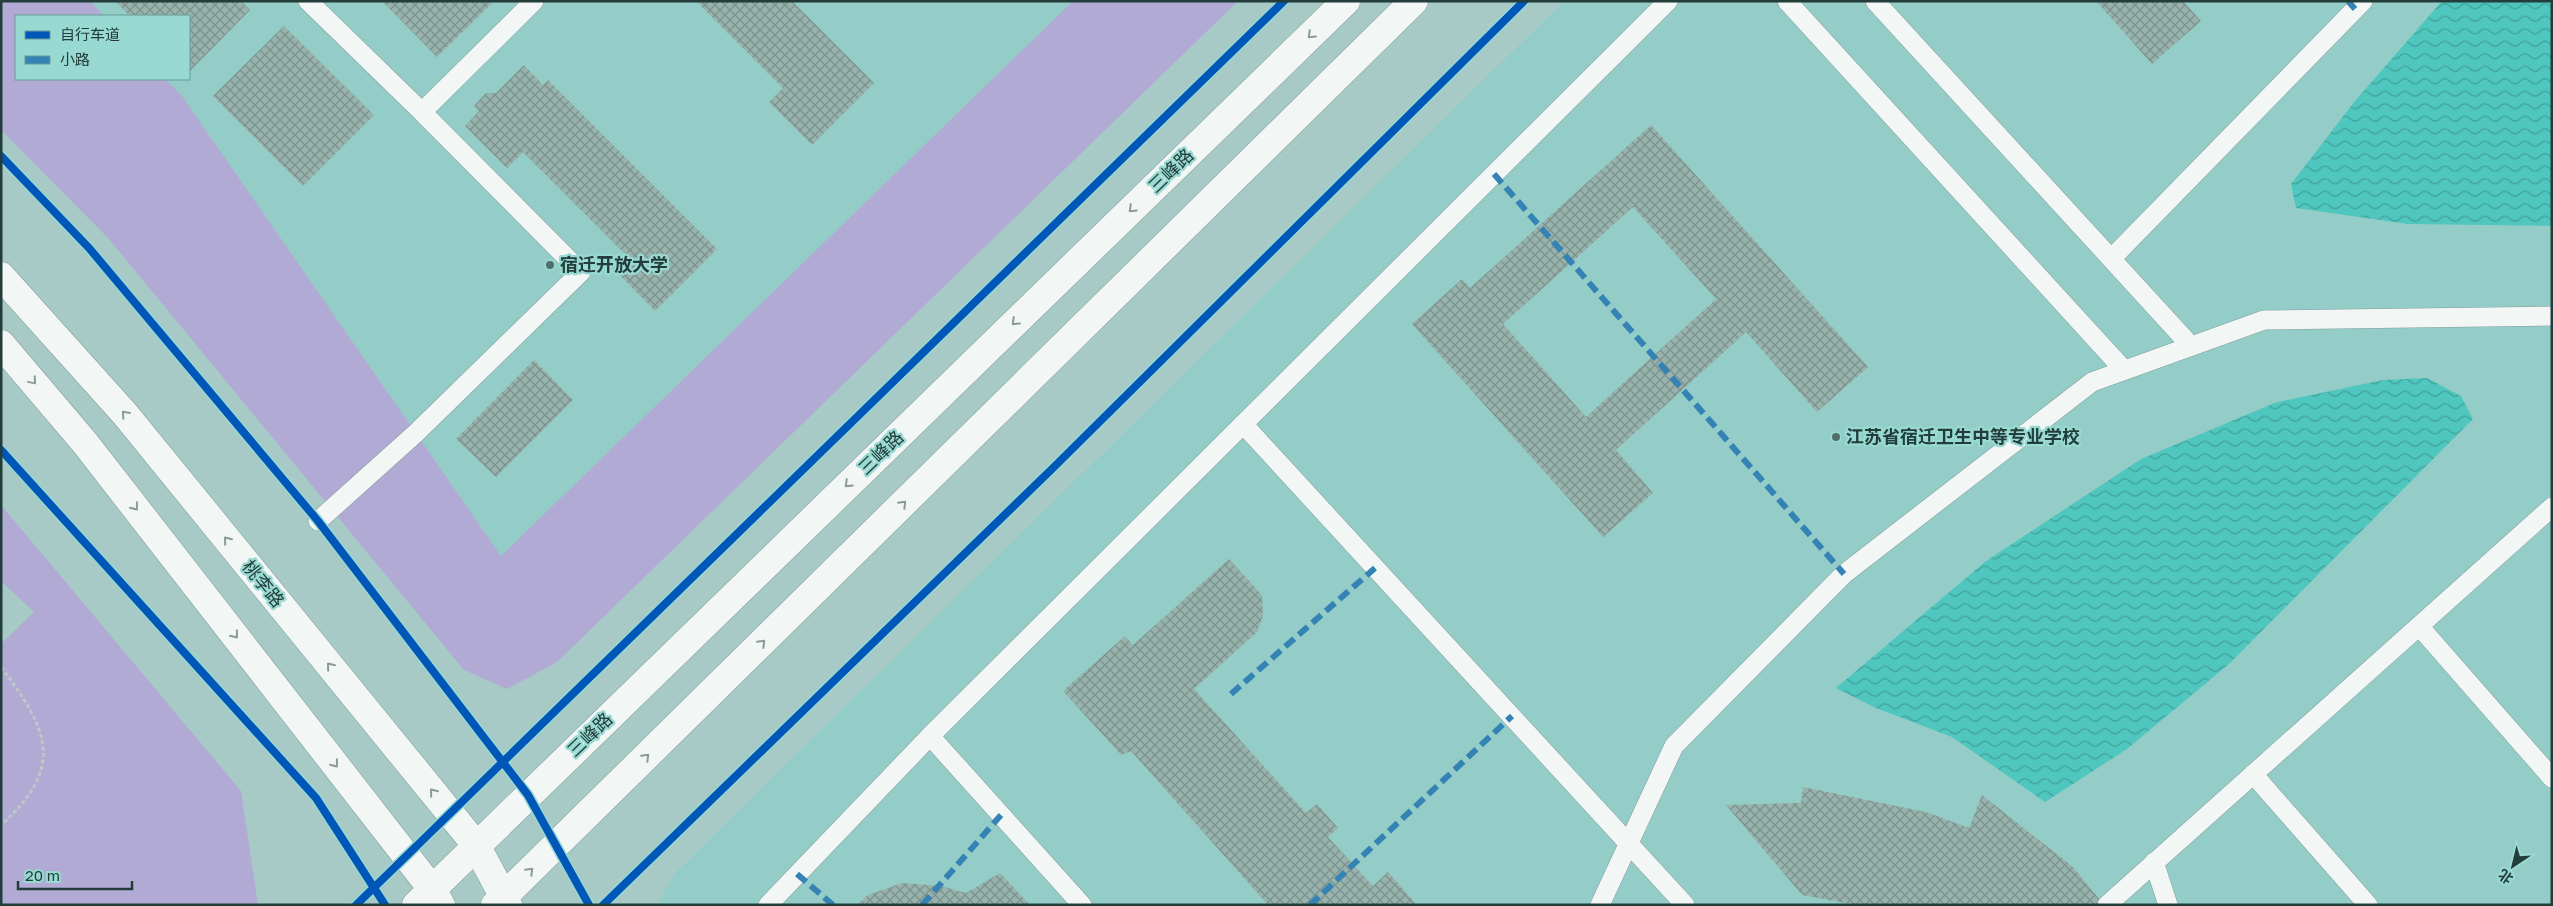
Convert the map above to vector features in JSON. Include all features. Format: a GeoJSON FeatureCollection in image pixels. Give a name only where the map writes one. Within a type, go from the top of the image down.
{"type":"FeatureCollection","features":[{"type":"Feature","properties":{"kind":"main road","name":"三峰路"},"geometry":{"type":"LineString","coordinates":[[430,899],[476,845],[1346,1]]}},
{"type":"Feature","properties":{"kind":"main road"},"geometry":{"type":"LineString","coordinates":[[502,902],[1414,1]]}},
{"type":"Feature","properties":{"kind":"main road","name":"桃李路"},"geometry":{"type":"LineString","coordinates":[[1,276],[125,414],[476,845],[502,902]]}},
{"type":"Feature","properties":{"kind":"main road"},"geometry":{"type":"LineString","coordinates":[[1,344],[85,443],[430,899]]}},
{"type":"Feature","properties":{"kind":"lane"},"geometry":{"type":"LineString","coordinates":[[308,1],[422,112],[581,272],[416,433],[318,521]]}},
{"type":"Feature","properties":{"kind":"lane"},"geometry":{"type":"LineString","coordinates":[[422,112],[534,1]]}},
{"type":"Feature","properties":{"kind":"lane"},"geometry":{"type":"LineString","coordinates":[[768,905],[930,736],[1668,1]]}},
{"type":"Feature","properties":{"kind":"lane"},"geometry":{"type":"LineString","coordinates":[[1787,1],[2124,370]]}},
{"type":"Feature","properties":{"kind":"lane"},"geometry":{"type":"LineString","coordinates":[[1875,1],[2191,346]]}},
{"type":"Feature","properties":{"kind":"lane"},"geometry":{"type":"LineString","coordinates":[[2111,259],[2363,1]]}},
{"type":"Feature","properties":{"kind":"lane"},"geometry":{"type":"LineString","coordinates":[[1600,905],[1674,746],[1844,574],[2092,382],[2264,320],[2552,316]]}},
{"type":"Feature","properties":{"kind":"lane"},"geometry":{"type":"LineString","coordinates":[[1242,424],[1685,905]]}},
{"type":"Feature","properties":{"kind":"lane"},"geometry":{"type":"LineString","coordinates":[[2107,905],[2552,507]]}},
{"type":"Feature","properties":{"kind":"lane"},"geometry":{"type":"LineString","coordinates":[[2419,626],[2552,778]]}},
{"type":"Feature","properties":{"kind":"lane"},"geometry":{"type":"LineString","coordinates":[[930,736],[1082,905]]}},
{"type":"Feature","properties":{"kind":"lane"},"geometry":{"type":"LineString","coordinates":[[2253,774],[2368,905]]}},
{"type":"Feature","properties":{"kind":"lane"},"geometry":{"type":"LineString","coordinates":[[2154,862],[2168,905]]}},
{"type":"Feature","properties":{"kind":"path"},"geometry":{"type":"LineString","coordinates":[[1,667],[27,703],[40,732],[45,751],[36,786],[1,825]]}},
{"type":"Feature","properties":{"kind":"shaded area"},"geometry":{"type":"Polygon","coordinates":[[[1,1],[90,1],[103,15],[15,15],[15,80],[166,80],[182,96],[501,556],[1073,1],[1238,1],[557,662],[507,689],[464,670],[109,239],[1,130],[1,1]]]}},
{"type":"Feature","properties":{"kind":"shaded area","name":"宿迁开放大学"},"geometry":{"type":"Polygon","coordinates":[[[90,1],[1073,1],[501,556],[182,96],[166,80],[190,80],[190,15],[103,15],[90,1]]]}},
{"type":"Feature","properties":{"kind":"shaded area","name":"江苏省宿迁卫生中等专业学校"},"geometry":{"type":"Polygon","coordinates":[[[1564,1],[2552,1],[2552,905],[660,905],[660,899],[675,873],[1564,1]]]}},
{"type":"Feature","properties":{"kind":"shaded area"},"geometry":{"type":"Polygon","coordinates":[[[1,505],[241,791],[258,905],[1,905],[1,644],[34,612],[1,581],[1,505]]]}},
{"type":"Feature","properties":{"kind":"water"},"geometry":{"type":"Polygon","coordinates":[[[2442,1],[2552,1],[2552,226],[2408,224],[2296,208],[2291,184],[2355,101],[2442,1]]]}},
{"type":"Feature","properties":{"kind":"water"},"geometry":{"type":"Polygon","coordinates":[[[2427,378],[2461,396],[2473,419],[2229,664],[2127,749],[2045,802],[1952,737],[1876,708],[1836,688],[1986,561],[2141,459],[2277,402],[2383,380],[2427,378]]]}},
{"type":"Feature","properties":{"kind":"building"},"geometry":{"type":"Polygon","coordinates":[[[115,1],[241,1],[250,10],[190,71],[190,15],[129,15],[115,1]]]}},
{"type":"Feature","properties":{"kind":"building"},"geometry":{"type":"Polygon","coordinates":[[[382,1],[494,1],[437,57],[382,1]]]}},
{"type":"Feature","properties":{"kind":"building"},"geometry":{"type":"Polygon","coordinates":[[[696,1],[792,1],[874,83],[812,145],[769,102],[783,88],[696,1]]]}},
{"type":"Feature","properties":{"kind":"building"},"geometry":{"type":"Polygon","coordinates":[[[2096,1],[2183,1],[2201,21],[2152,64],[2096,1]]]}},
{"type":"Feature","properties":{"kind":"building"},"geometry":{"type":"Polygon","coordinates":[[[284,26],[374,115],[303,186],[213,96],[284,26]]]}},
{"type":"Feature","properties":{"kind":"building"},"geometry":{"type":"Polygon","coordinates":[[[524,65],[543,85],[548,80],[717,249],[655,311],[612,267],[625,254],[523,152],[507,168],[465,126],[479,111],[474,106],[486,93],[496,93],[524,65]]]}},
{"type":"Feature","properties":{"kind":"building"},"geometry":{"type":"Polygon","coordinates":[[[1651,125],[1868,367],[1817,412],[1746,332],[1616,450],[1653,493],[1603,537],[1412,324],[1462,279],[1470,288],[1651,125]],[[1633,207],[1503,324],[1586,417],[1716,299],[1633,207]]]}},
{"type":"Feature","properties":{"kind":"building"},"geometry":{"type":"Polygon","coordinates":[[[534,360],[573,400],[496,477],[456,439],[534,360]]]}},
{"type":"Feature","properties":{"kind":"building"},"geometry":{"type":"Polygon","coordinates":[[[1229,559],[1262,595],[1263,616],[1257,632],[1194,689],[1306,813],[1317,804],[1338,828],[1328,837],[1373,886],[1388,872],[1417,905],[1268,905],[1131,751],[1121,755],[1063,691],[1125,636],[1133,645],[1229,559]]]}},
{"type":"Feature","properties":{"kind":"building"},"geometry":{"type":"Polygon","coordinates":[[[1803,787],[1926,812],[1969,828],[1982,795],[2073,867],[2104,905],[1856,905],[1802,895],[1726,805],[1801,803],[1803,787]]]}},
{"type":"Feature","properties":{"kind":"building"},"geometry":{"type":"Polygon","coordinates":[[[1000,873],[1030,905],[857,905],[868,895],[902,883],[941,886],[966,893],[1000,873]]]}},
{"type":"Feature","properties":{"kind":"marked path"},"geometry":{"type":"LineString","coordinates":[[2348,1],[2355,9]]}},
{"type":"Feature","properties":{"kind":"marked path"},"geometry":{"type":"LineString","coordinates":[[1494,174],[1844,574]]}},
{"type":"Feature","properties":{"kind":"marked path"},"geometry":{"type":"LineString","coordinates":[[1231,694],[1375,568]]}},
{"type":"Feature","properties":{"kind":"marked path"},"geometry":{"type":"LineString","coordinates":[[1310,905],[1512,716]]}},
{"type":"Feature","properties":{"kind":"marked path"},"geometry":{"type":"LineString","coordinates":[[922,905],[1001,815]]}},
{"type":"Feature","properties":{"kind":"marked path"},"geometry":{"type":"LineString","coordinates":[[797,874],[833,905]]}},
{"type":"Feature","properties":{"kind":"cycle path"},"geometry":{"type":"LineString","coordinates":[[356,905],[1284,1]]}},
{"type":"Feature","properties":{"kind":"cycle path"},"geometry":{"type":"LineString","coordinates":[[603,905],[1055,466],[1524,1]]}},
{"type":"Feature","properties":{"kind":"cycle path"},"geometry":{"type":"LineString","coordinates":[[1,156],[89,248],[318,521],[528,795],[589,905]]}},
{"type":"Feature","properties":{"kind":"cycle path"},"geometry":{"type":"LineString","coordinates":[[1,450],[316,798],[385,905]]}},
{"type":"Feature","properties":{"kind":"place","name":"宿迁开放大学"},"geometry":{"type":"Point","coordinates":[550,265]}},
{"type":"Feature","properties":{"kind":"place","name":"江苏省宿迁卫生中等专业学校"},"geometry":{"type":"Point","coordinates":[1836,437]}}]}
